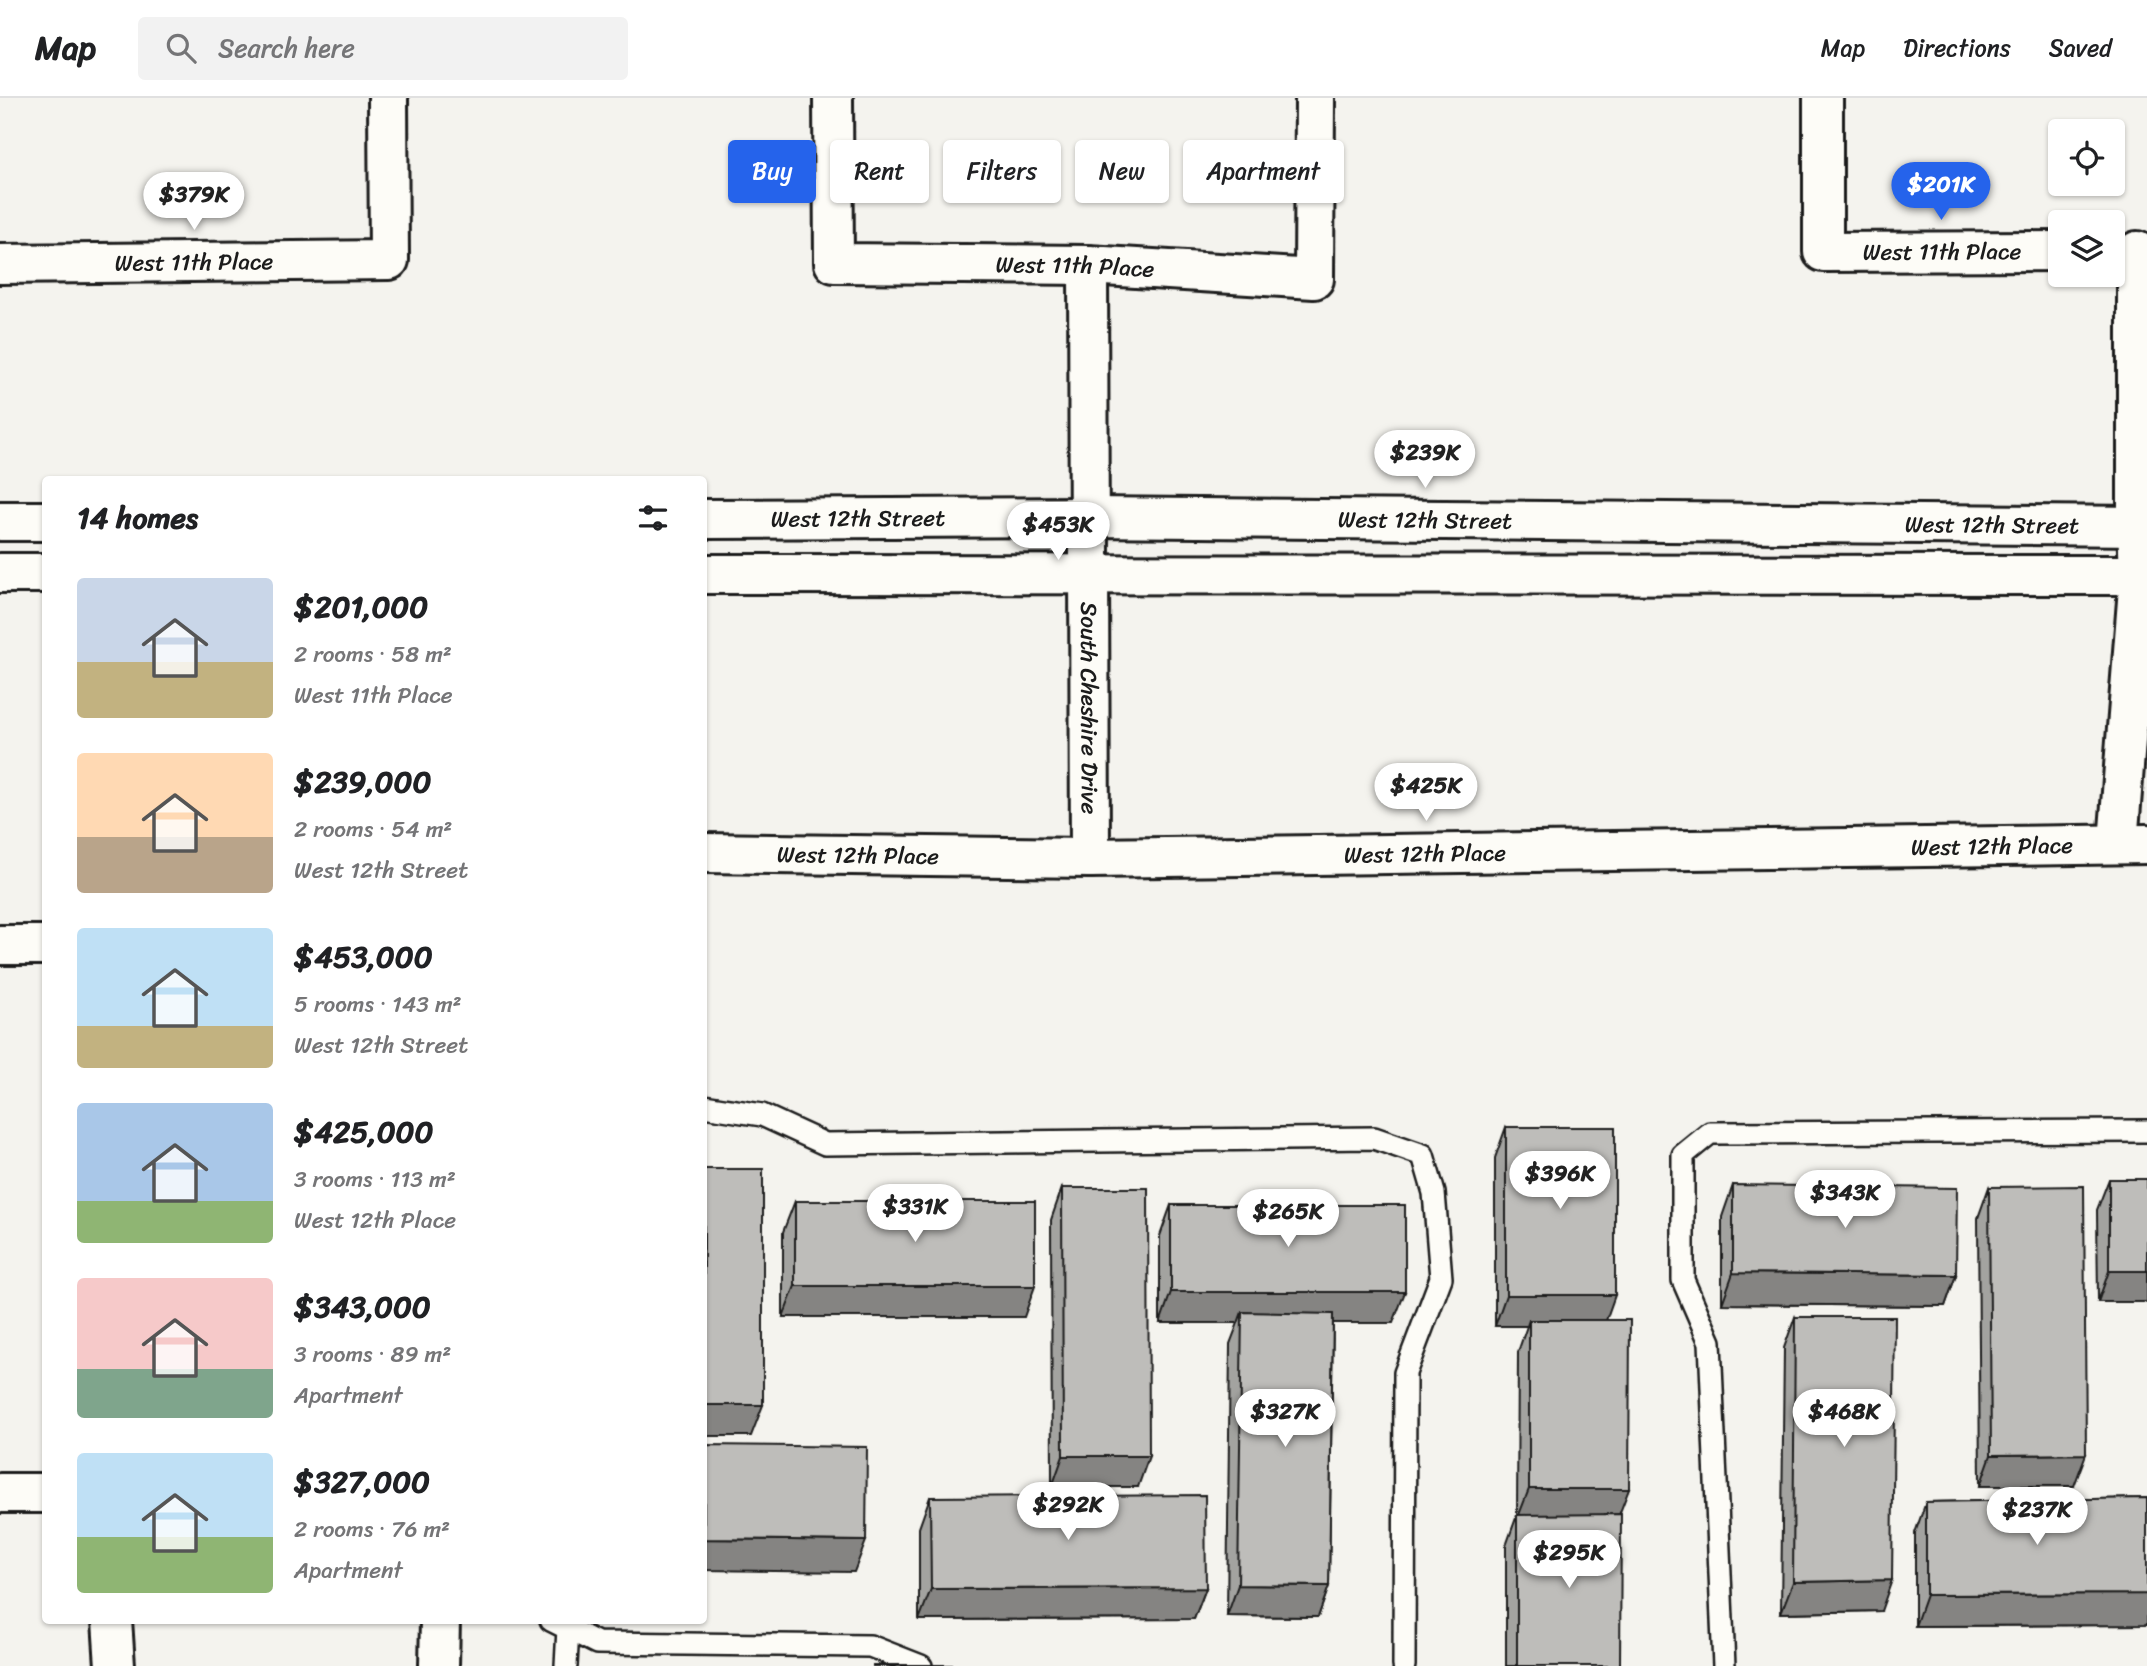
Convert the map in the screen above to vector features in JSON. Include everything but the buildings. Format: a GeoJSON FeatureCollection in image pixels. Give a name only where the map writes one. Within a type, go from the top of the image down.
{"type":"FeatureCollection","features":[{"type":"Feature","properties":{"kind":"street","name":"West 11th Place"},"geometry":{"type":"LineString","coordinates":[[0,264],[389,260],[388,98]]}},
{"type":"Feature","properties":{"kind":"street","name":"West 11th Place"},"geometry":{"type":"LineString","coordinates":[[833,98],[834,264],[1088,265],[1314,279],[1315,98]]}},
{"type":"Feature","properties":{"kind":"street","name":"West 11th Place"},"geometry":{"type":"LineString","coordinates":[[1823,98],[1823,252],[2048,251]]}},
{"type":"Feature","properties":{"kind":"street"},"geometry":{"type":"LineString","coordinates":[[2132,251],[2143,575],[2132,844]]}},
{"type":"Feature","properties":{"kind":"street","name":"South Cheshire Drive"},"geometry":{"type":"LineString","coordinates":[[1088,265],[1090,858]]}},
{"type":"Feature","properties":{"kind":"street","name":"West 12th Street"},"geometry":{"type":"LineString","coordinates":[[707,519],[1088,517],[2142,526]]}},
{"type":"Feature","properties":{"kind":"street"},"geometry":{"type":"LineString","coordinates":[[0,521],[42,521]]}},
{"type":"Feature","properties":{"kind":"street"},"geometry":{"type":"LineString","coordinates":[[0,573],[42,573]]}},
{"type":"Feature","properties":{"kind":"street"},"geometry":{"type":"LineString","coordinates":[[707,574],[2143,575]]}},
{"type":"Feature","properties":{"kind":"street","name":"West 12th Place"},"geometry":{"type":"LineString","coordinates":[[707,853],[1090,858],[2132,844]]}},
{"type":"Feature","properties":{"kind":"street"},"geometry":{"type":"LineString","coordinates":[[0,945],[42,945]]}},
{"type":"Feature","properties":{"kind":"street"},"geometry":{"type":"LineString","coordinates":[[0,1493],[42,1493]]}},
{"type":"Feature","properties":{"kind":"street"},"geometry":{"type":"LineString","coordinates":[[112,1624],[115,1666]]}},
{"type":"Feature","properties":{"kind":"street"},"geometry":{"type":"LineString","coordinates":[[439,1666],[440,1624]]}},
{"type":"Feature","properties":{"kind":"lane"},"geometry":{"type":"LineString","coordinates":[[707,1106],[762,1115],[825,1144],[1374,1138],[1423,1155],[1434,1193],[1441,1278],[1405,1373],[1404,1666]]}},
{"type":"Feature","properties":{"kind":"lane"},"geometry":{"type":"LineString","coordinates":[[1724,1666],[1710,1342],[1683,1280],[1683,1155],[1710,1133],[2147,1131]]}},
{"type":"Feature","properties":{"kind":"lane"},"geometry":{"type":"LineString","coordinates":[[560,1624],[566,1666]]}},
{"type":"Feature","properties":{"kind":"lane"},"geometry":{"type":"LineString","coordinates":[[560,1624],[597,1643],[870,1646],[921,1666]]}}]}
